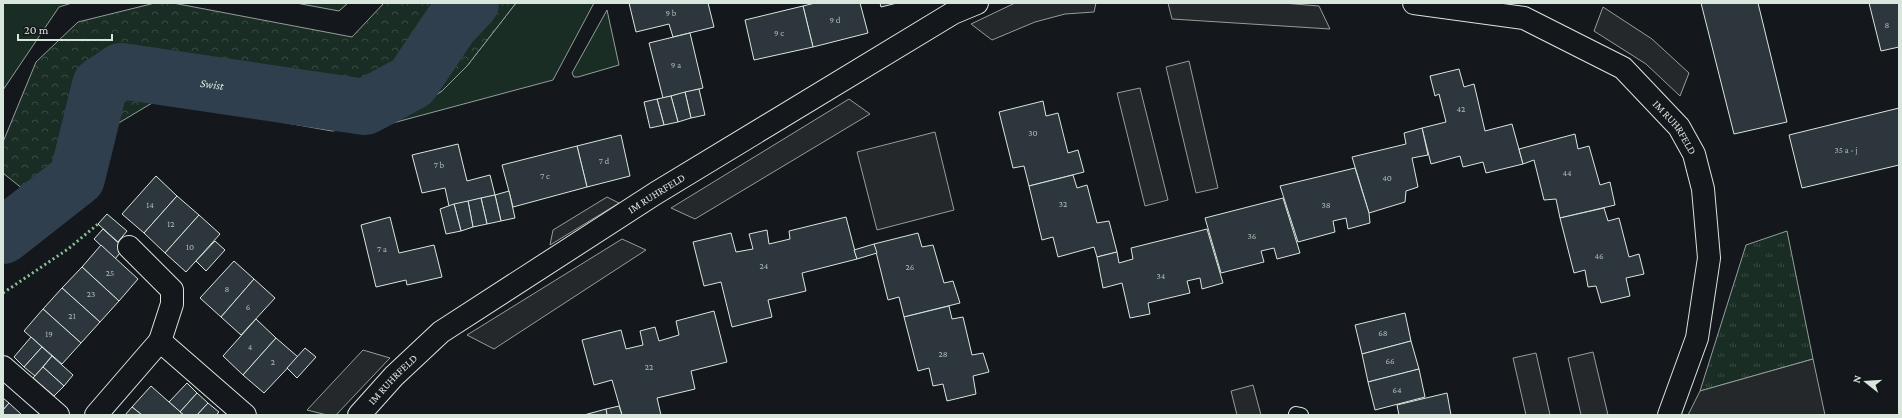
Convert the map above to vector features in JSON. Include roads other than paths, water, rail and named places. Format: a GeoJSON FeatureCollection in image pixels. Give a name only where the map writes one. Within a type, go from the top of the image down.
{"type":"FeatureCollection","features":[{"type":"Feature","properties":{"kind":"street","name":"IM RUHRFELD"},"geometry":{"type":"LineString","coordinates":[[359,415],[394,376],[441,332],[656,193],[935,23],[953,13],[978,3]]}},
{"type":"Feature","properties":{"kind":"street","name":"IM RUHRFELD"},"geometry":{"type":"LineString","coordinates":[[1414,3],[1527,11],[1623,68],[1679,127],[1694,154],[1703,188],[1709,258],[1697,338],[1669,415]]}},
{"type":"Feature","properties":{"kind":"street"},"geometry":{"type":"LineString","coordinates":[[96,415],[160,341],[172,304],[172,290],[128,247]]}},
{"type":"Feature","properties":{"kind":"street"},"geometry":{"type":"LineString","coordinates":[[160,341],[245,415]]}},
{"type":"Feature","properties":{"kind":"street"},"geometry":{"type":"LineString","coordinates":[[3,367],[58,415]]}},
{"type":"Feature","properties":{"kind":"waterway","name":"Swist"},"geometry":{"type":"LineString","coordinates":[[3,236],[77,178],[100,85],[121,71],[365,107],[412,82],[451,24],[471,3]]}}]}
